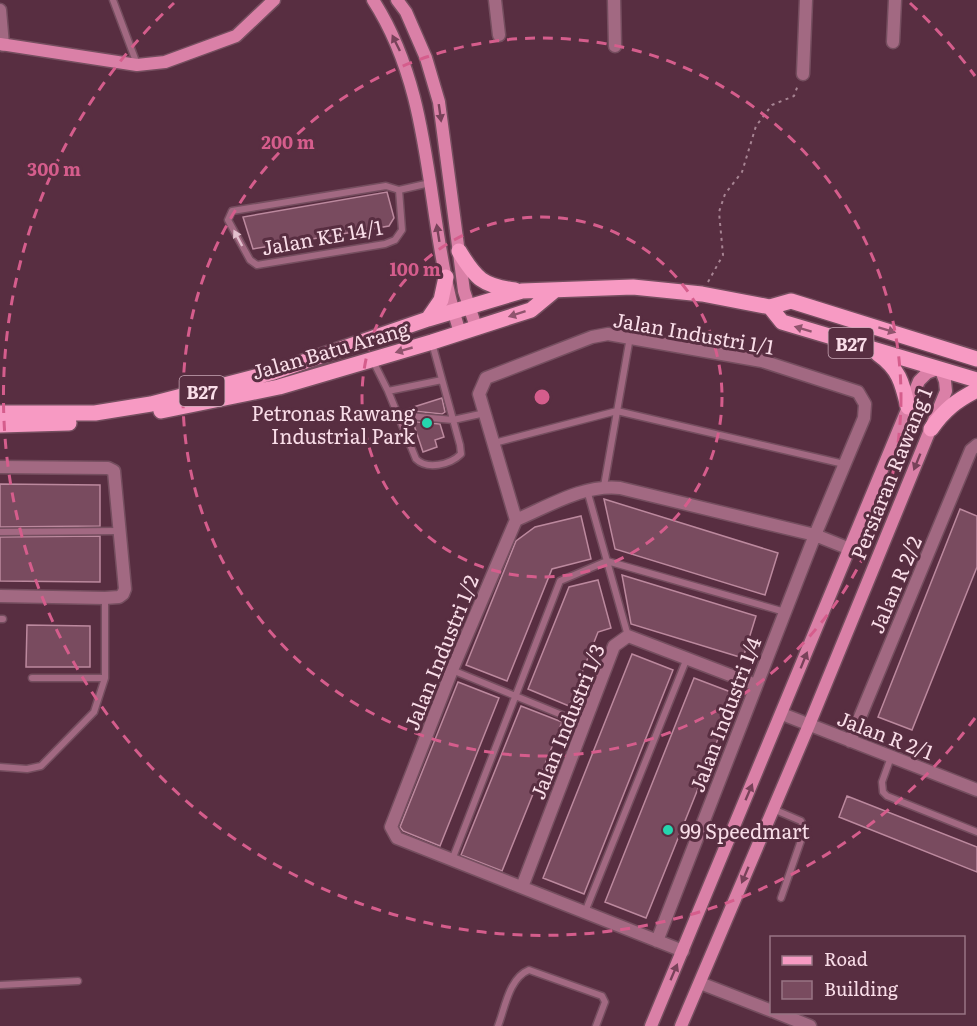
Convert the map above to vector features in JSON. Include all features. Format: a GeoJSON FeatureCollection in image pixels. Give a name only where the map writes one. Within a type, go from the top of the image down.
{"type":"FeatureCollection","features":[{"type":"Feature","properties":{"kind":"main road"},"geometry":{"type":"LineString","coordinates":[[459,252],[471,271],[482,280],[495,287],[522,291]]}},
{"type":"Feature","properties":{"kind":"main road"},"geometry":{"type":"LineString","coordinates":[[428,319],[441,300],[446,277]]}},
{"type":"Feature","properties":{"kind":"main road","name":"Jalan Batu Arang"},"geometry":{"type":"LineString","coordinates":[[0,413],[95,413],[151,404],[274,372],[461,308],[522,291],[594,287],[633,287],[702,294],[770,307],[782,322],[977,380]]}},
{"type":"Feature","properties":{"kind":"main road","name":"Jalan Batu Arang"},"geometry":{"type":"LineString","coordinates":[[0,425],[98,422],[279,387],[531,310],[554,291]]}},
{"type":"Feature","properties":{"kind":"main road"},"geometry":{"type":"LineString","coordinates":[[770,307],[791,301],[975,358]]}},
{"type":"Feature","properties":{"kind":"main road"},"geometry":{"type":"LineString","coordinates":[[919,339],[934,353],[940,368],[954,362],[975,358]]}},
{"type":"Feature","properties":{"kind":"main road"},"geometry":{"type":"LineString","coordinates":[[873,350],[892,364],[903,383],[908,406]]}},
{"type":"Feature","properties":{"kind":"main road"},"geometry":{"type":"LineString","coordinates":[[931,429],[944,411],[957,400],[977,390]]}},
{"type":"Feature","properties":{"kind":"street"},"geometry":{"type":"LineString","coordinates":[[0,10],[1,45],[137,65],[165,62],[236,36],[274,0]]}},
{"type":"Feature","properties":{"kind":"street"},"geometry":{"type":"LineString","coordinates":[[373,0],[402,57],[417,107],[446,277],[461,308],[476,327]]}},
{"type":"Feature","properties":{"kind":"street"},"geometry":{"type":"LineString","coordinates":[[397,0],[406,12],[426,57],[439,102],[464,291],[460,333]]}},
{"type":"Feature","properties":{"kind":"street"},"geometry":{"type":"LineString","coordinates":[[495,0],[498,35]]}},
{"type":"Feature","properties":{"kind":"street"},"geometry":{"type":"LineString","coordinates":[[614,0],[615,46]]}},
{"type":"Feature","properties":{"kind":"street"},"geometry":{"type":"LineString","coordinates":[[803,74],[806,0]]}},
{"type":"Feature","properties":{"kind":"street"},"geometry":{"type":"LineString","coordinates":[[893,42],[895,0]]}},
{"type":"Feature","properties":{"kind":"street","name":"Jalan Industri 1/1"},"geometry":{"type":"LineString","coordinates":[[516,520],[479,394],[486,378],[592,337],[608,334],[762,361],[858,392],[865,404],[864,418],[815,535]]}},
{"type":"Feature","properties":{"kind":"street","name":"Persiaran Rawang 1"},"geometry":{"type":"LineString","coordinates":[[651,1026],[908,406],[919,381],[927,373],[940,368],[946,392],[774,809],[681,1026]]}},
{"type":"Feature","properties":{"kind":"street","name":"Jalan R 2/2"},"geometry":{"type":"LineString","coordinates":[[849,741],[971,450],[977,446]]}},
{"type":"Feature","properties":{"kind":"street"},"geometry":{"type":"LineString","coordinates":[[0,467],[108,468],[114,471],[125,589],[119,597],[105,598],[0,596]]}},
{"type":"Feature","properties":{"kind":"street"},"geometry":{"type":"LineString","coordinates":[[516,520],[587,490],[604,486],[815,535],[850,549]]}},
{"type":"Feature","properties":{"kind":"street","name":"Jalan Industri 1/2"},"geometry":{"type":"LineString","coordinates":[[516,520],[452,670],[391,827],[397,838],[683,951]]}},
{"type":"Feature","properties":{"kind":"street","name":"Jalan Industri 1/4"},"geometry":{"type":"LineString","coordinates":[[657,941],[815,535]]}},
{"type":"Feature","properties":{"kind":"street","name":"Jalan Industri 1/3"},"geometry":{"type":"LineString","coordinates":[[522,887],[614,646],[628,636],[756,685]]}},
{"type":"Feature","properties":{"kind":"street","name":"Jalan R 2/1"},"geometry":{"type":"LineString","coordinates":[[782,714],[977,789]]}},
{"type":"Feature","properties":{"kind":"street"},"geometry":{"type":"LineString","coordinates":[[700,983],[770,1011]]}},
{"type":"Feature","properties":{"kind":"street"},"geometry":{"type":"LineString","coordinates":[[778,1014],[810,1026]]}},
{"type":"Feature","properties":{"kind":"lane"},"geometry":{"type":"LineString","coordinates":[[113,0],[137,65]]}},
{"type":"Feature","properties":{"kind":"lane","name":"Jalan KE 14/1"},"geometry":{"type":"LineString","coordinates":[[399,190],[402,230],[395,240],[385,244],[257,265],[250,260],[228,220],[232,211],[386,186],[399,190],[430,183]]}},
{"type":"Feature","properties":{"kind":"lane"},"geometry":{"type":"LineString","coordinates":[[604,486],[630,338]]}},
{"type":"Feature","properties":{"kind":"lane"},"geometry":{"type":"LineString","coordinates":[[372,359],[416,459],[422,465],[429,467],[456,459],[461,454],[432,342]]}},
{"type":"Feature","properties":{"kind":"lane"},"geometry":{"type":"LineString","coordinates":[[388,391],[442,380]]}},
{"type":"Feature","properties":{"kind":"lane"},"geometry":{"type":"LineString","coordinates":[[493,443],[617,411],[844,464]]}},
{"type":"Feature","properties":{"kind":"lane"},"geometry":{"type":"LineString","coordinates":[[398,415],[453,420],[484,414]]}},
{"type":"Feature","properties":{"kind":"lane"},"geometry":{"type":"LineString","coordinates":[[587,490],[628,636]]}},
{"type":"Feature","properties":{"kind":"lane"},"geometry":{"type":"LineString","coordinates":[[0,532],[120,531]]}},
{"type":"Feature","properties":{"kind":"lane"},"geometry":{"type":"LineString","coordinates":[[452,860],[560,581],[607,561],[785,612]]}},
{"type":"Feature","properties":{"kind":"lane"},"geometry":{"type":"LineString","coordinates":[[0,767],[27,769],[41,766],[94,712],[105,678],[105,598]]}},
{"type":"Feature","properties":{"kind":"lane"},"geometry":{"type":"LineString","coordinates":[[585,912],[687,658]]}},
{"type":"Feature","properties":{"kind":"lane"},"geometry":{"type":"LineString","coordinates":[[452,670],[584,724]]}},
{"type":"Feature","properties":{"kind":"lane"},"geometry":{"type":"LineString","coordinates":[[32,678],[105,678]]}},
{"type":"Feature","properties":{"kind":"lane"},"geometry":{"type":"LineString","coordinates":[[891,757],[882,782],[883,792],[887,796],[977,832]]}},
{"type":"Feature","properties":{"kind":"lane"},"geometry":{"type":"LineString","coordinates":[[774,809],[801,821],[805,829],[781,898]]}},
{"type":"Feature","properties":{"kind":"lane"},"geometry":{"type":"LineString","coordinates":[[498,1026],[514,982],[522,973],[529,970],[602,996],[605,1002],[596,1026]]}},
{"type":"Feature","properties":{"kind":"lane"},"geometry":{"type":"LineString","coordinates":[[0,986],[78,981]]}},
{"type":"Feature","properties":{"kind":"path"},"geometry":{"type":"LineString","coordinates":[[702,294],[723,255],[719,212],[725,194],[742,172],[756,126],[772,105],[794,96],[803,74]]}},
{"type":"Feature","properties":{"kind":"building"},"geometry":{"type":"Polygon","coordinates":[[[387,192],[394,218],[389,226],[253,249],[243,217],[387,192]]]}},
{"type":"Feature","properties":{"kind":"building"},"geometry":{"type":"Polygon","coordinates":[[[442,398],[445,412],[442,414],[404,410],[442,398]]]}},
{"type":"Feature","properties":{"kind":"building"},"geometry":{"type":"Polygon","coordinates":[[[407,421],[440,424],[444,437],[435,440],[437,447],[423,452],[413,422],[408,424],[407,421]]]}},
{"type":"Feature","properties":{"kind":"building"},"geometry":{"type":"Polygon","coordinates":[[[0,484],[100,485],[100,526],[0,527],[0,484]]]}},
{"type":"Feature","properties":{"kind":"building"},"geometry":{"type":"Polygon","coordinates":[[[604,499],[778,553],[765,595],[615,549],[604,499]]]}},
{"type":"Feature","properties":{"kind":"building"},"geometry":{"type":"Polygon","coordinates":[[[960,509],[977,516],[977,567],[912,730],[878,717],[960,509]]]}},
{"type":"Feature","properties":{"kind":"building"},"geometry":{"type":"Polygon","coordinates":[[[581,516],[591,559],[552,569],[507,681],[466,665],[516,541],[535,527],[581,516]]]}},
{"type":"Feature","properties":{"kind":"building"},"geometry":{"type":"Polygon","coordinates":[[[100,536],[100,582],[0,581],[0,537],[100,536]]]}},
{"type":"Feature","properties":{"kind":"building"},"geometry":{"type":"Polygon","coordinates":[[[622,575],[756,616],[743,658],[631,624],[622,575]]]}},
{"type":"Feature","properties":{"kind":"building"},"geometry":{"type":"Polygon","coordinates":[[[598,580],[611,628],[598,632],[569,706],[528,689],[569,587],[598,580]]]}},
{"type":"Feature","properties":{"kind":"building"},"geometry":{"type":"Polygon","coordinates":[[[27,625],[90,626],[90,667],[26,667],[27,625]]]}},
{"type":"Feature","properties":{"kind":"building"},"geometry":{"type":"Polygon","coordinates":[[[632,654],[673,670],[584,894],[543,878],[632,654]]]}},
{"type":"Feature","properties":{"kind":"building"},"geometry":{"type":"Polygon","coordinates":[[[694,678],[736,694],[646,918],[605,902],[694,678]]]}},
{"type":"Feature","properties":{"kind":"building"},"geometry":{"type":"Polygon","coordinates":[[[458,682],[499,698],[440,846],[403,831],[400,827],[458,682]]]}},
{"type":"Feature","properties":{"kind":"building"},"geometry":{"type":"Polygon","coordinates":[[[521,706],[562,722],[502,871],[461,855],[521,706]]]}},
{"type":"Feature","properties":{"kind":"building"},"geometry":{"type":"Polygon","coordinates":[[[847,796],[977,847],[977,872],[839,817],[847,796]]]}},
{"type":"Feature","properties":{"kind":"place","name":"Petronas Rawang Industrial Park"},"geometry":{"type":"Point","coordinates":[427,423]}},
{"type":"Feature","properties":{"kind":"place","name":"99 Speedmart"},"geometry":{"type":"Point","coordinates":[668,830]}}]}
